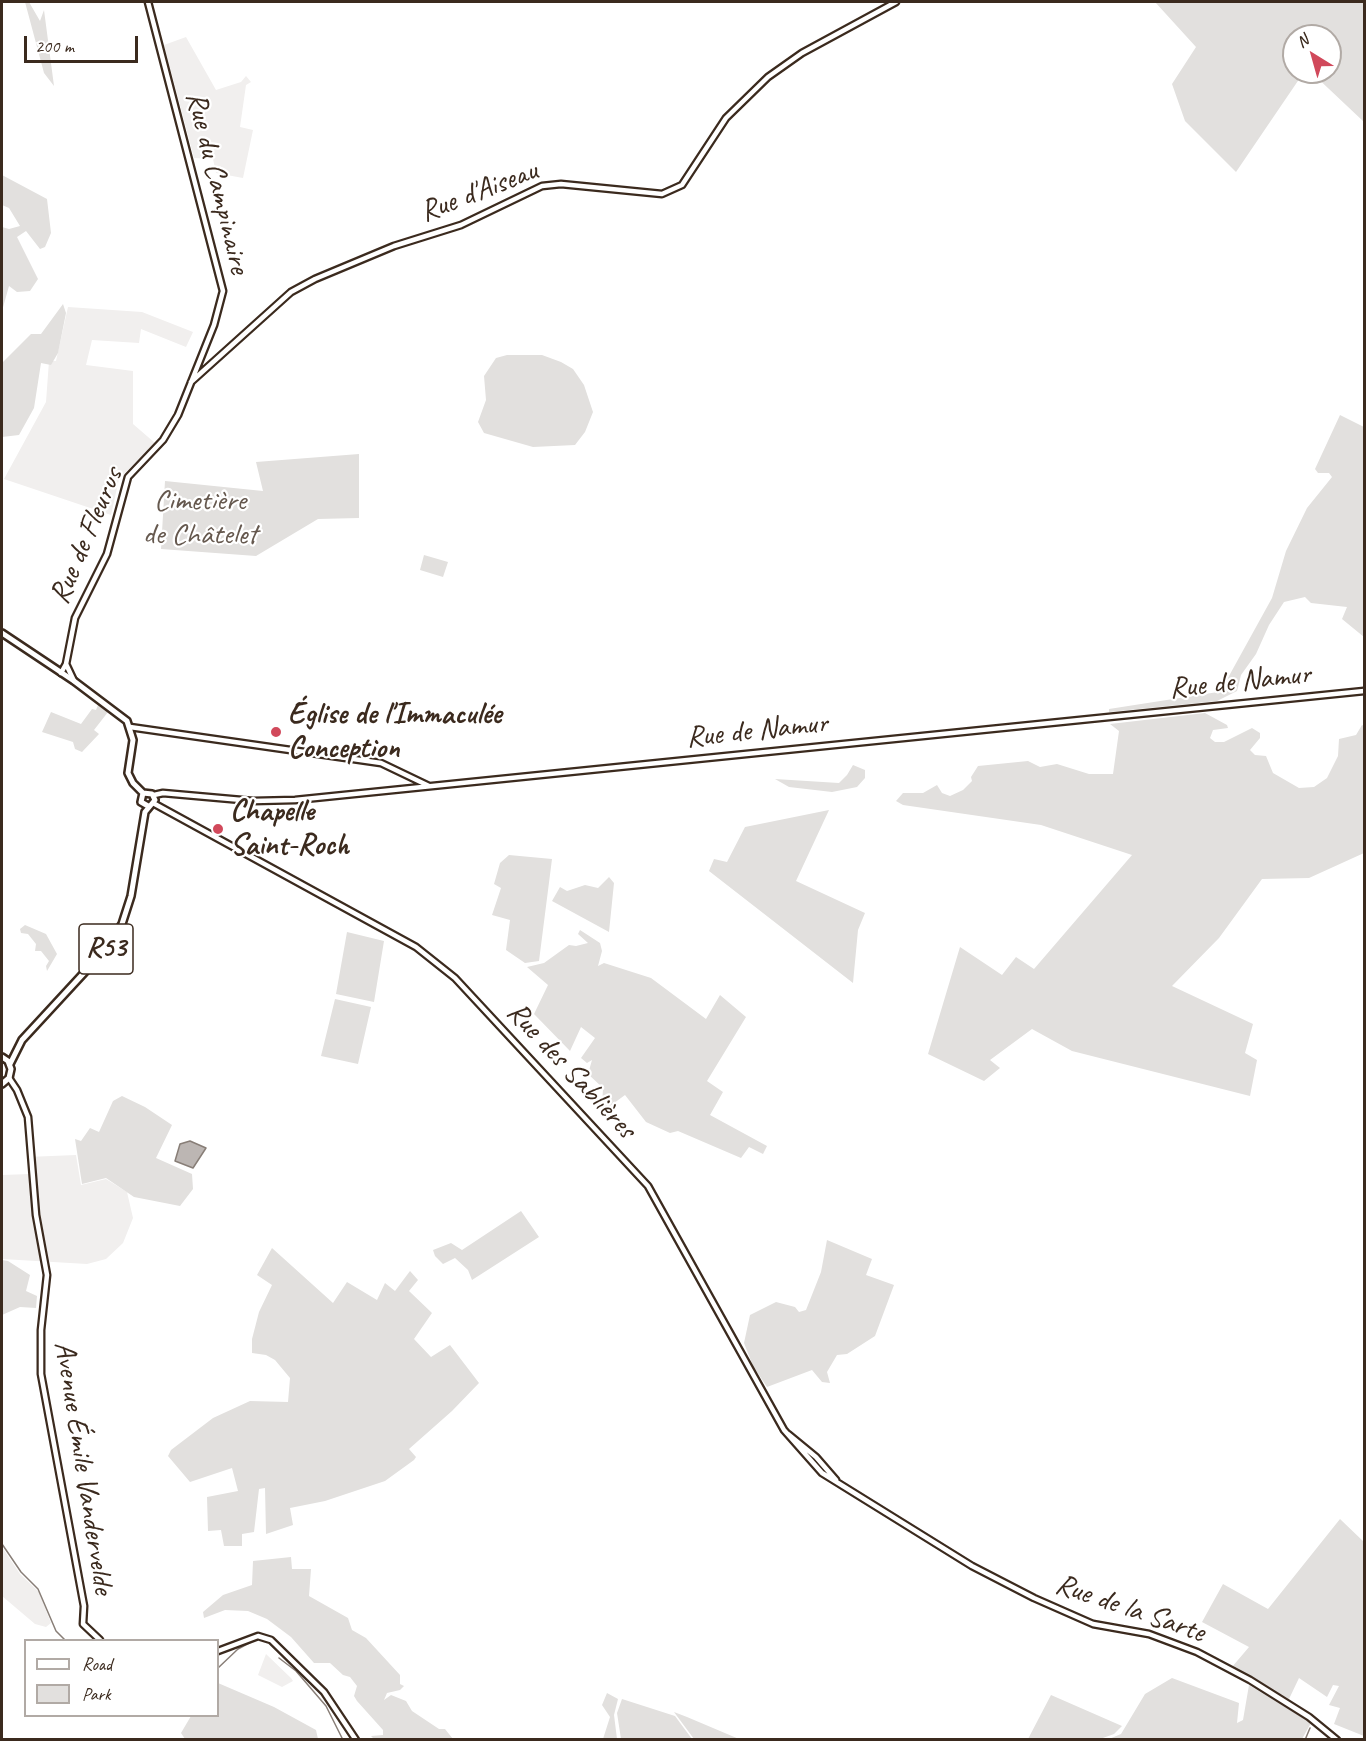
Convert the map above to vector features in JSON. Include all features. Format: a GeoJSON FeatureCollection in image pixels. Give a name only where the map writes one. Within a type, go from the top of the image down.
{"type":"FeatureCollection","features":[{"type":"Feature","properties":{"kind":"main road","name":"Rue du Campinaire"},"geometry":{"type":"LineString","coordinates":[[148,2],[220,274],[223,291],[214,325]]}},
{"type":"Feature","properties":{"kind":"main road","name":"Rue d'Aiseau"},"geometry":{"type":"LineString","coordinates":[[191,382],[299,288],[394,246],[461,225],[542,186],[561,184],[662,194],[682,185],[726,118],[768,77],[802,53],[896,2]]}},
{"type":"Feature","properties":{"kind":"main road","name":"Rue de Fleurus"},"geometry":{"type":"LineString","coordinates":[[61,673],[66,664],[75,618],[106,554],[128,477],[163,440],[178,415],[214,325]]}},
{"type":"Feature","properties":{"kind":"main road"},"geometry":{"type":"LineString","coordinates":[[2,633],[121,715],[130,727],[133,740],[128,772],[133,783],[143,793]]}},
{"type":"Feature","properties":{"kind":"main road"},"geometry":{"type":"LineString","coordinates":[[66,664],[74,681]]}},
{"type":"Feature","properties":{"kind":"main road","name":"Rue de Namur"},"geometry":{"type":"LineString","coordinates":[[154,795],[163,793],[278,802],[1365,691]]}},
{"type":"Feature","properties":{"kind":"main road"},"geometry":{"type":"LineString","coordinates":[[130,727],[377,762],[429,786]]}},
{"type":"Feature","properties":{"kind":"main road"},"geometry":{"type":"LineString","coordinates":[[143,793],[150,792],[154,795]]}},
{"type":"Feature","properties":{"kind":"main road"},"geometry":{"type":"LineString","coordinates":[[143,793],[141,801],[151,805]]}},
{"type":"Feature","properties":{"kind":"main road","name":"R53"},"geometry":{"type":"LineString","coordinates":[[9,1078],[10,1064],[22,1040],[106,949],[119,929],[130,904],[143,819],[154,795]]}},
{"type":"Feature","properties":{"kind":"main road","name":"Rue des Sablières"},"geometry":{"type":"LineString","coordinates":[[151,805],[416,947],[455,978],[648,1186],[784,1430]]}},
{"type":"Feature","properties":{"kind":"main road"},"geometry":{"type":"LineString","coordinates":[[2,1057],[10,1064]]}},
{"type":"Feature","properties":{"kind":"main road"},"geometry":{"type":"LineString","coordinates":[[2,1084],[9,1078]]}},
{"type":"Feature","properties":{"kind":"main road","name":"Avenue Émile Vandervelde"},"geometry":{"type":"LineString","coordinates":[[9,1078],[20,1096],[30,1131],[36,1215],[47,1275],[40,1330],[41,1374],[84,1606],[83,1620],[90,1633],[98,1639]]}},
{"type":"Feature","properties":{"kind":"main road","name":"Rue de la Sarte"},"geometry":{"type":"LineString","coordinates":[[784,1430],[843,1487],[972,1566],[1034,1598],[1093,1624],[1149,1634],[1197,1652],[1250,1680],[1309,1717],[1337,1740]]}},
{"type":"Feature","properties":{"kind":"main road"},"geometry":{"type":"LineString","coordinates":[[219,1651],[258,1636],[271,1640],[324,1692],[356,1740]]}},
{"type":"Feature","properties":{"kind":"shaded area"},"geometry":{"type":"Polygon","coordinates":[[[186,37],[216,90],[241,82],[246,76],[251,82],[246,85],[240,127],[253,130],[243,178],[216,173],[213,159],[194,158],[164,45],[186,37]]]}},
{"type":"Feature","properties":{"kind":"shaded area"},"geometry":{"type":"Polygon","coordinates":[[[68,307],[142,312],[193,332],[186,347],[141,329],[139,343],[92,340],[86,365],[133,371],[133,424],[155,443],[119,479],[111,515],[4,479],[46,402],[49,361],[56,361],[68,307]]]}},
{"type":"Feature","properties":{"kind":"shaded area"},"geometry":{"type":"Polygon","coordinates":[[[190,1141],[206,1148],[193,1168],[175,1161],[180,1144],[190,1141]]]}},
{"type":"Feature","properties":{"kind":"shaded area"},"geometry":{"type":"Polygon","coordinates":[[[76,1155],[81,1185],[106,1179],[127,1192],[133,1218],[123,1243],[106,1259],[87,1264],[2,1259],[2,1175],[30,1174],[27,1157],[76,1155]]]}},
{"type":"Feature","properties":{"kind":"shaded area"},"geometry":{"type":"Polygon","coordinates":[[[2,1547],[20,1574],[39,1592],[51,1623],[46,1627],[35,1624],[2,1596],[2,1547]]]}},
{"type":"Feature","properties":{"kind":"shaded area"},"geometry":{"type":"Polygon","coordinates":[[[266,1654],[293,1681],[282,1687],[258,1675],[266,1654]]]}},
{"type":"Feature","properties":{"kind":"green space"},"geometry":{"type":"Polygon","coordinates":[[[25,2],[29,2],[40,21],[44,10],[54,86],[44,73],[25,2]]]}},
{"type":"Feature","properties":{"kind":"green space"},"geometry":{"type":"Polygon","coordinates":[[[1155,2],[1364,2],[1364,122],[1324,84],[1342,84],[1342,24],[1282,24],[1282,84],[1296,84],[1236,172],[1185,121],[1172,84],[1196,47],[1155,2]]]}},
{"type":"Feature","properties":{"kind":"green space"},"geometry":{"type":"Polygon","coordinates":[[[2,175],[47,199],[51,233],[45,247],[40,249],[26,231],[17,237],[38,279],[30,291],[17,292],[9,286],[2,311],[2,227],[9,229],[20,226],[9,208],[2,205],[2,175]]]}},
{"type":"Feature","properties":{"kind":"green space"},"geometry":{"type":"Polygon","coordinates":[[[63,304],[66,313],[58,353],[51,365],[41,363],[34,408],[19,435],[2,437],[2,363],[31,334],[41,334],[63,304]]]}},
{"type":"Feature","properties":{"kind":"green space"},"geometry":{"type":"Polygon","coordinates":[[[507,355],[542,355],[573,369],[584,385],[593,412],[585,432],[575,445],[533,447],[484,433],[478,422],[486,400],[484,376],[496,358],[507,355]]]}},
{"type":"Feature","properties":{"kind":"green space"},"geometry":{"type":"Polygon","coordinates":[[[1340,415],[1364,427],[1364,637],[1342,619],[1347,607],[1311,603],[1305,597],[1284,602],[1269,625],[1256,654],[1241,675],[1237,691],[1217,701],[1109,712],[1109,709],[1218,692],[1224,685],[1272,598],[1286,551],[1307,508],[1332,477],[1329,473],[1318,473],[1315,469],[1340,415]]]}},
{"type":"Feature","properties":{"kind":"green space","name":"Cimetière de Châtelet"},"geometry":{"type":"Polygon","coordinates":[[[359,454],[359,518],[318,519],[256,556],[161,549],[165,481],[263,491],[256,462],[359,454]]]}},
{"type":"Feature","properties":{"kind":"green space"},"geometry":{"type":"Polygon","coordinates":[[[424,555],[448,562],[443,577],[420,570],[424,555]]]}},
{"type":"Feature","properties":{"kind":"green space"},"geometry":{"type":"Polygon","coordinates":[[[98,705],[108,712],[94,730],[99,734],[82,752],[75,749],[73,742],[42,732],[51,712],[81,724],[92,709],[96,710],[98,705]]]}},
{"type":"Feature","properties":{"kind":"green space"},"geometry":{"type":"Polygon","coordinates":[[[1205,713],[1227,725],[1228,728],[1213,730],[1210,738],[1215,742],[1224,742],[1252,728],[1260,733],[1260,738],[1250,750],[1255,755],[1266,756],[1273,773],[1299,788],[1314,787],[1327,778],[1338,756],[1339,739],[1356,735],[1362,725],[1364,726],[1364,853],[1309,878],[1262,879],[1219,938],[1172,986],[1253,1024],[1245,1053],[1257,1060],[1250,1096],[1072,1051],[1032,1029],[990,1060],[1000,1068],[984,1081],[928,1054],[960,947],[1002,975],[1016,957],[1034,969],[1132,855],[1041,825],[903,805],[896,801],[903,793],[923,793],[937,785],[942,793],[950,796],[963,790],[972,781],[971,777],[978,766],[1028,761],[1040,767],[1057,764],[1089,774],[1113,774],[1119,731],[1110,724],[1205,713]]]}},
{"type":"Feature","properties":{"kind":"green space"},"geometry":{"type":"Polygon","coordinates":[[[853,765],[865,770],[865,778],[857,787],[832,792],[789,787],[775,779],[839,783],[853,765]]]}},
{"type":"Feature","properties":{"kind":"green space"},"geometry":{"type":"Polygon","coordinates":[[[829,810],[796,881],[865,913],[858,930],[853,983],[709,871],[714,859],[727,862],[745,827],[829,810]]]}},
{"type":"Feature","properties":{"kind":"green space"},"geometry":{"type":"Polygon","coordinates":[[[509,855],[552,859],[539,961],[525,963],[506,950],[510,920],[492,915],[501,888],[494,884],[500,863],[509,855]]]}},
{"type":"Feature","properties":{"kind":"green space"},"geometry":{"type":"Polygon","coordinates":[[[609,877],[614,883],[609,932],[552,901],[560,887],[567,891],[585,885],[598,888],[609,877]]]}},
{"type":"Feature","properties":{"kind":"green space"},"geometry":{"type":"Polygon","coordinates":[[[25,925],[46,934],[57,954],[47,971],[46,966],[49,961],[41,951],[35,951],[36,944],[28,934],[21,933],[20,929],[25,925]]]}},
{"type":"Feature","properties":{"kind":"green space"},"geometry":{"type":"Polygon","coordinates":[[[580,930],[600,943],[602,951],[598,966],[604,963],[651,978],[706,1019],[720,995],[746,1017],[707,1081],[723,1092],[710,1115],[767,1146],[763,1154],[749,1147],[741,1158],[678,1131],[670,1133],[646,1122],[625,1095],[606,1109],[602,1107],[603,1088],[588,1074],[592,1060],[587,1063],[581,1058],[595,1038],[581,1027],[570,1051],[534,1014],[548,985],[527,967],[544,963],[569,945],[588,943],[578,934],[580,930]]]}},
{"type":"Feature","properties":{"kind":"green space"},"geometry":{"type":"Polygon","coordinates":[[[347,932],[384,941],[374,1002],[336,994],[347,932]]]}},
{"type":"Feature","properties":{"kind":"green space"},"geometry":{"type":"Polygon","coordinates":[[[335,999],[371,1007],[358,1064],[321,1056],[335,999]]]}},
{"type":"Feature","properties":{"kind":"green space"},"geometry":{"type":"Polygon","coordinates":[[[122,1096],[145,1107],[172,1125],[156,1158],[192,1174],[193,1189],[180,1206],[134,1197],[106,1178],[82,1184],[75,1139],[81,1141],[90,1128],[99,1132],[113,1101],[122,1096]]]}},
{"type":"Feature","properties":{"kind":"green space"},"geometry":{"type":"Polygon","coordinates":[[[521,1211],[539,1237],[472,1280],[468,1270],[455,1258],[443,1264],[435,1256],[433,1250],[451,1243],[462,1250],[521,1211]]]}},
{"type":"Feature","properties":{"kind":"green space"},"geometry":{"type":"Polygon","coordinates":[[[827,1240],[872,1259],[866,1275],[894,1285],[875,1336],[847,1354],[837,1355],[827,1372],[830,1383],[822,1382],[812,1370],[767,1387],[753,1366],[744,1343],[750,1315],[776,1302],[795,1307],[799,1312],[806,1310],[821,1272],[827,1240]]]}},
{"type":"Feature","properties":{"kind":"green space"},"geometry":{"type":"Polygon","coordinates":[[[272,1248],[333,1303],[347,1282],[377,1300],[385,1283],[395,1291],[410,1271],[418,1280],[409,1291],[432,1313],[414,1339],[431,1357],[450,1345],[479,1383],[452,1411],[409,1449],[416,1457],[414,1460],[385,1481],[325,1501],[290,1508],[293,1525],[266,1534],[265,1488],[259,1489],[254,1532],[242,1534],[242,1546],[224,1546],[221,1530],[208,1531],[207,1497],[238,1491],[232,1468],[190,1482],[168,1456],[171,1450],[213,1418],[250,1401],[288,1402],[290,1378],[275,1360],[266,1355],[252,1353],[252,1339],[259,1312],[272,1285],[257,1275],[272,1248]]]}},
{"type":"Feature","properties":{"kind":"green space"},"geometry":{"type":"Polygon","coordinates":[[[2,1260],[8,1261],[30,1275],[26,1291],[37,1296],[36,1308],[20,1307],[2,1315],[2,1260]]]}},
{"type":"Feature","properties":{"kind":"green space"},"geometry":{"type":"Polygon","coordinates":[[[1340,1519],[1364,1542],[1364,1736],[1334,1724],[1340,1708],[1329,1705],[1339,1686],[1333,1685],[1327,1697],[1299,1678],[1289,1699],[1232,1667],[1249,1647],[1202,1622],[1223,1584],[1268,1609],[1340,1519]]]}},
{"type":"Feature","properties":{"kind":"green space"},"geometry":{"type":"Polygon","coordinates":[[[291,1557],[292,1569],[311,1569],[309,1596],[348,1618],[352,1630],[366,1638],[400,1675],[400,1684],[404,1686],[400,1690],[387,1693],[384,1700],[391,1695],[406,1701],[412,1711],[439,1729],[445,1729],[453,1739],[374,1739],[371,1736],[383,1735],[383,1730],[357,1701],[354,1696],[357,1686],[350,1677],[343,1675],[330,1663],[314,1663],[291,1637],[267,1619],[248,1611],[225,1610],[204,1618],[203,1612],[223,1595],[252,1585],[253,1561],[291,1557]]]}},
{"type":"Feature","properties":{"kind":"green space"},"geometry":{"type":"Polygon","coordinates":[[[1172,1678],[1239,1703],[1237,1723],[1243,1720],[1249,1685],[1311,1723],[1302,1739],[1109,1739],[1121,1734],[1145,1694],[1172,1678]]]}},
{"type":"Feature","properties":{"kind":"green space"},"geometry":{"type":"Polygon","coordinates":[[[219,1683],[274,1707],[316,1730],[318,1739],[185,1739],[181,1733],[190,1717],[219,1717],[219,1683]]]}},
{"type":"Feature","properties":{"kind":"green space"},"geometry":{"type":"Polygon","coordinates":[[[607,1693],[618,1699],[614,1715],[617,1739],[603,1739],[610,1717],[602,1705],[607,1693]]]}},
{"type":"Feature","properties":{"kind":"green space"},"geometry":{"type":"Polygon","coordinates":[[[1051,1695],[1122,1726],[1114,1734],[1100,1739],[1028,1739],[1051,1695]]]}},
{"type":"Feature","properties":{"kind":"green space"},"geometry":{"type":"Polygon","coordinates":[[[622,1699],[675,1716],[692,1739],[621,1739],[617,1713],[622,1699]]]}},
{"type":"Feature","properties":{"kind":"green space"},"geometry":{"type":"Polygon","coordinates":[[[674,1712],[687,1717],[739,1739],[694,1739],[674,1712]]]}},
{"type":"Feature","properties":{"kind":"waterway"},"geometry":{"type":"LineString","coordinates":[[2,1544],[21,1572],[38,1589],[56,1631],[64,1639]]}},
{"type":"Feature","properties":{"kind":"waterway"},"geometry":{"type":"LineString","coordinates":[[219,1667],[238,1649],[251,1642]]}},
{"type":"Feature","properties":{"kind":"waterway"},"geometry":{"type":"LineString","coordinates":[[279,1658],[296,1671],[326,1706],[343,1740]]}},
{"type":"Feature","properties":{"kind":"waterway"},"geometry":{"type":"LineString","coordinates":[[1305,1740],[1310,1728]]}},
{"type":"Feature","properties":{"kind":"place","name":"Église de l'Immaculée Conception"},"geometry":{"type":"Point","coordinates":[276,732]}},
{"type":"Feature","properties":{"kind":"place","name":"Chapelle Saint-Roch"},"geometry":{"type":"Point","coordinates":[218,829]}}]}
